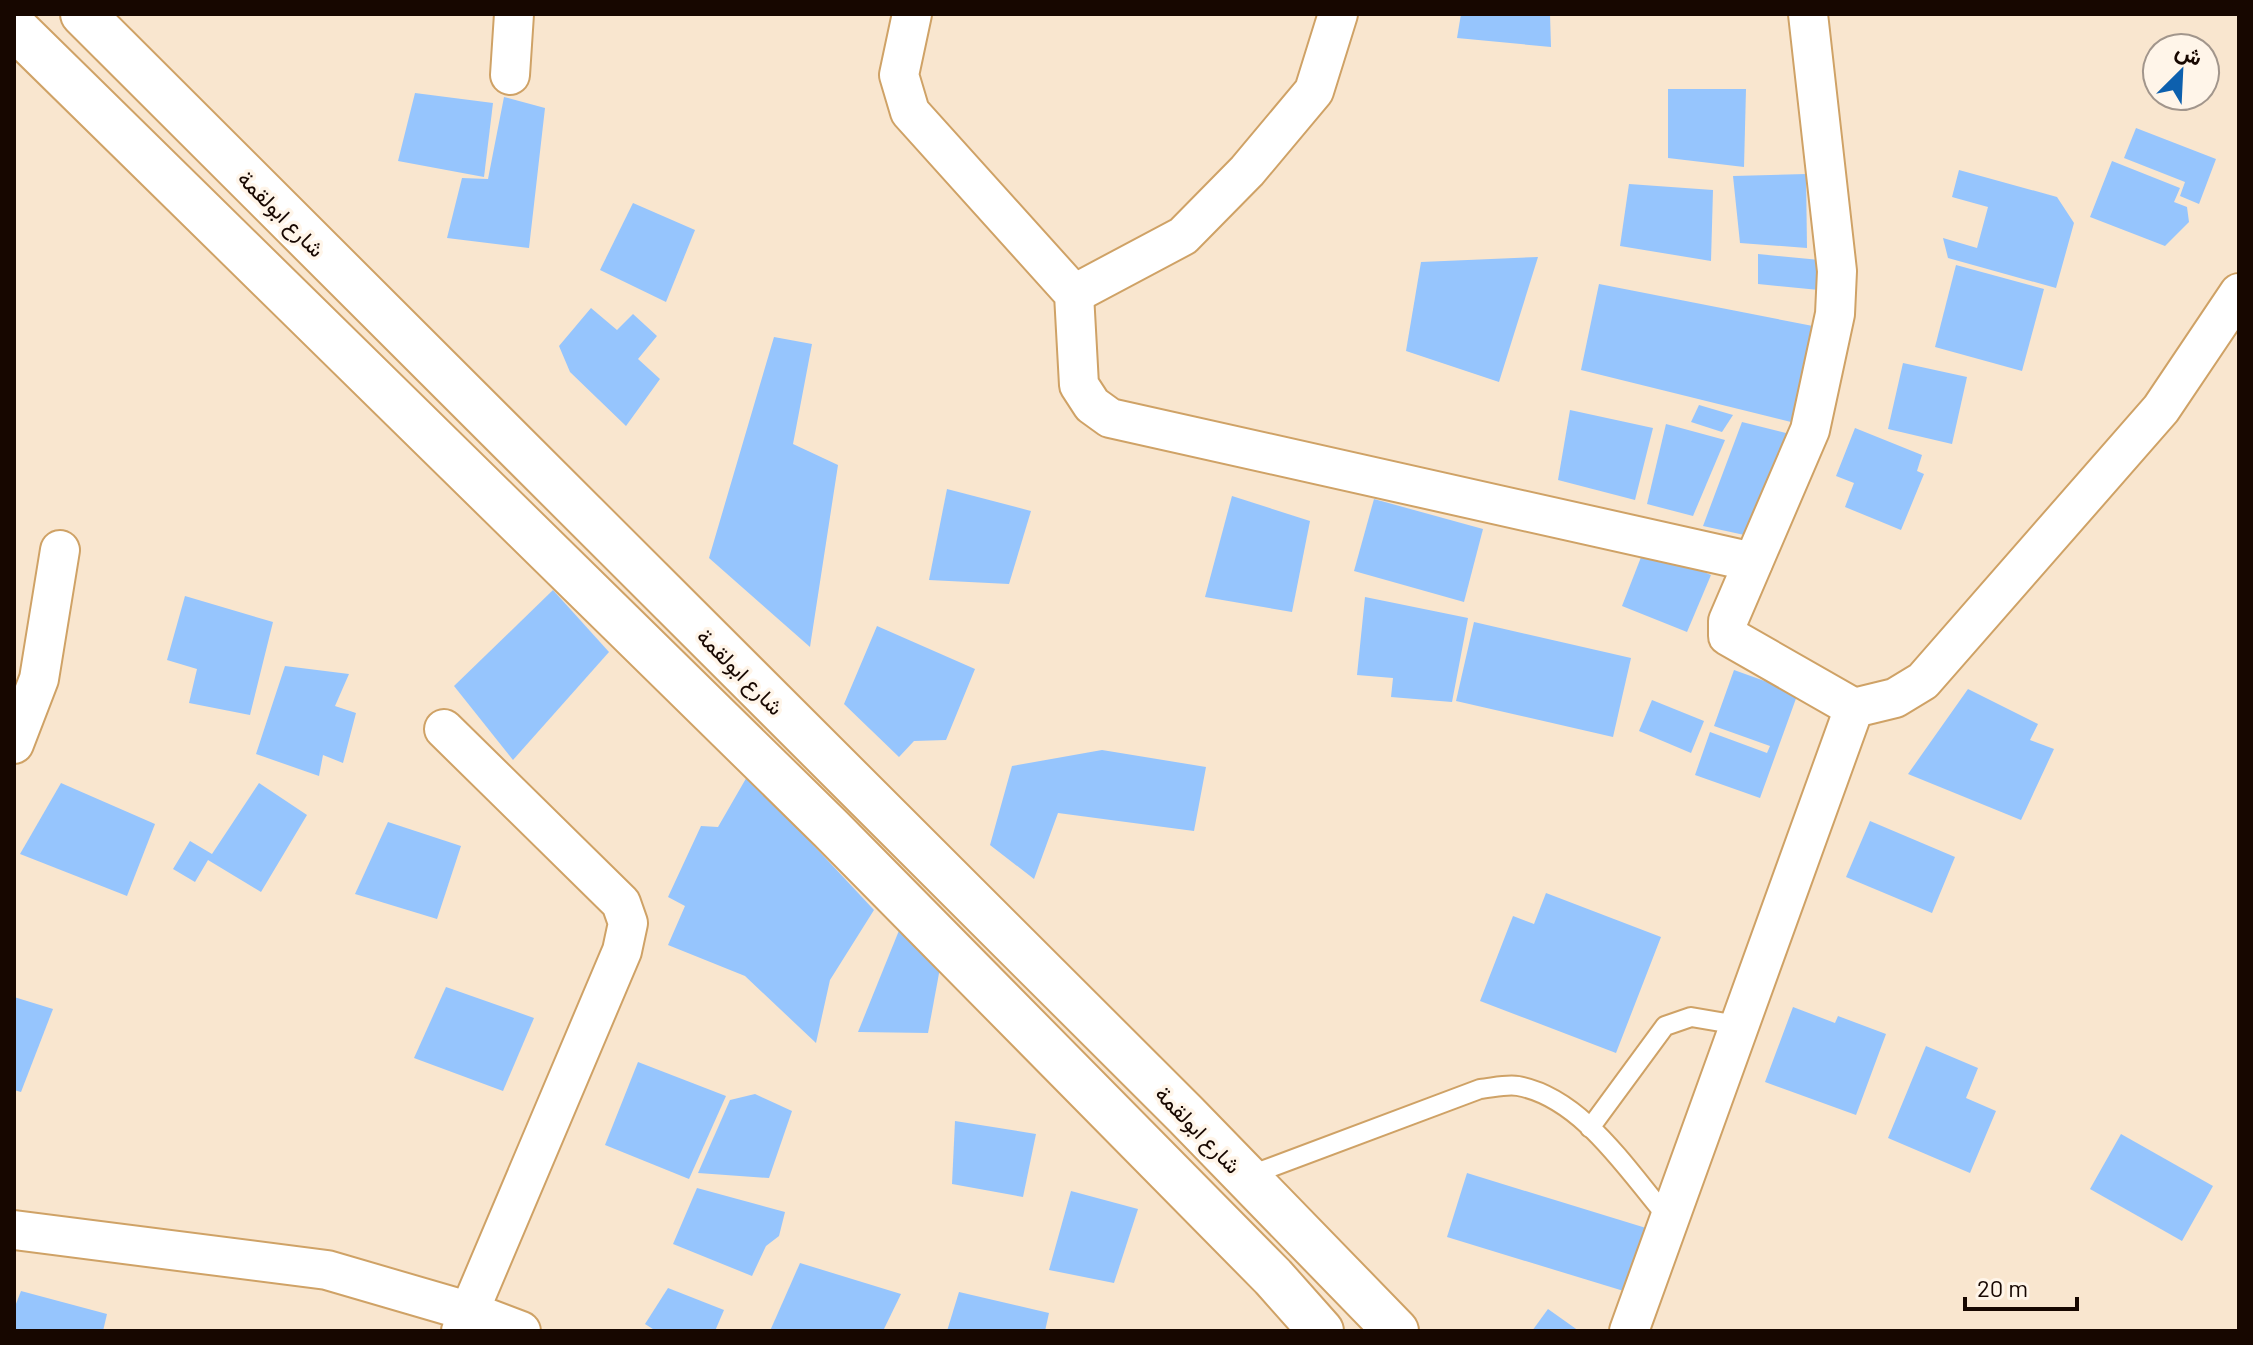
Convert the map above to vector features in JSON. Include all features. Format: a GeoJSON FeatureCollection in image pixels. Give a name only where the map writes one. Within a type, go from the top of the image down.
{"type":"FeatureCollection","features":[{"type":"Feature","properties":{"kind":"street","name":"شارع ابولقمة"},"geometry":{"type":"LineString","coordinates":[[83,14],[1246,1177],[1396,1331]]}},
{"type":"Feature","properties":{"kind":"street"},"geometry":{"type":"LineString","coordinates":[[510,75],[514,14]]}},
{"type":"Feature","properties":{"kind":"street"},"geometry":{"type":"LineString","coordinates":[[912,14],[899,75],[910,112],[1074,294],[1079,385],[1092,405],[1110,418],[1753,562]]}},
{"type":"Feature","properties":{"kind":"street"},"geometry":{"type":"LineString","coordinates":[[1074,294],[1183,236],[1247,171],[1314,91],[1338,14]]}},
{"type":"Feature","properties":{"kind":"street"},"geometry":{"type":"LineString","coordinates":[[1808,14],[1837,271],[1835,314],[1810,430],[1728,621],[1728,636],[1854,708],[1895,698],[1923,681],[2161,409],[2239,293]]}},
{"type":"Feature","properties":{"kind":"street"},"geometry":{"type":"LineString","coordinates":[[14,27],[820,818],[1273,1277],[1321,1331]]}},
{"type":"Feature","properties":{"kind":"street"},"geometry":{"type":"LineString","coordinates":[[14,744],[39,679],[60,550]]}},
{"type":"Feature","properties":{"kind":"street"},"geometry":{"type":"LineString","coordinates":[[1629,1331],[1854,708]]}},
{"type":"Feature","properties":{"kind":"street"},"geometry":{"type":"LineString","coordinates":[[444,729],[621,903],[628,923],[622,951],[466,1321]]}},
{"type":"Feature","properties":{"kind":"street"},"geometry":{"type":"LineString","coordinates":[[14,1230],[327,1270],[466,1321],[521,1331]]}},
{"type":"Feature","properties":{"kind":"lane"},"geometry":{"type":"LineString","coordinates":[[1590,1128],[1665,1026],[1691,1017],[1738,1025]]}},
{"type":"Feature","properties":{"kind":"lane"},"geometry":{"type":"LineString","coordinates":[[1246,1177],[1480,1089],[1515,1085],[1551,1096],[1590,1128],[1670,1220]]}},
{"type":"Feature","properties":{"kind":"building"},"geometry":{"type":"Polygon","coordinates":[[[1461,14],[1550,14],[1551,47],[1457,38],[1461,14]]]}},
{"type":"Feature","properties":{"kind":"building"},"geometry":{"type":"Polygon","coordinates":[[[1668,89],[1746,89],[1744,167],[1668,158],[1668,89]]]}},
{"type":"Feature","properties":{"kind":"building"},"geometry":{"type":"Polygon","coordinates":[[[415,93],[493,103],[484,177],[398,161],[415,93]]]}},
{"type":"Feature","properties":{"kind":"building"},"geometry":{"type":"Polygon","coordinates":[[[504,97],[545,108],[529,248],[447,238],[462,178],[488,179],[504,97]]]}},
{"type":"Feature","properties":{"kind":"building"},"geometry":{"type":"Polygon","coordinates":[[[2136,128],[2216,159],[2199,204],[2180,196],[2185,182],[2124,158],[2136,128]]]}},
{"type":"Feature","properties":{"kind":"building"},"geometry":{"type":"Polygon","coordinates":[[[2112,161],[2180,188],[2174,202],[2187,207],[2189,222],[2165,246],[2090,217],[2112,161]]]}},
{"type":"Feature","properties":{"kind":"building"},"geometry":{"type":"Polygon","coordinates":[[[1959,170],[2057,197],[2074,223],[2056,288],[1948,258],[1943,238],[1977,248],[1988,207],[1952,197],[1959,170]]]}},
{"type":"Feature","properties":{"kind":"building"},"geometry":{"type":"Polygon","coordinates":[[[1806,174],[1807,248],[1740,243],[1733,176],[1806,174]]]}},
{"type":"Feature","properties":{"kind":"building"},"geometry":{"type":"Polygon","coordinates":[[[1629,184],[1713,190],[1711,261],[1620,246],[1629,184]]]}},
{"type":"Feature","properties":{"kind":"building"},"geometry":{"type":"Polygon","coordinates":[[[633,203],[695,230],[666,302],[600,270],[633,203]]]}},
{"type":"Feature","properties":{"kind":"building"},"geometry":{"type":"Polygon","coordinates":[[[1758,254],[1820,260],[1819,290],[1758,284],[1758,254]]]}},
{"type":"Feature","properties":{"kind":"building"},"geometry":{"type":"Polygon","coordinates":[[[1538,257],[1499,382],[1406,351],[1421,262],[1538,257]]]}},
{"type":"Feature","properties":{"kind":"building"},"geometry":{"type":"Polygon","coordinates":[[[1956,265],[2044,289],[2022,371],[1935,347],[1956,265]]]}},
{"type":"Feature","properties":{"kind":"building"},"geometry":{"type":"Polygon","coordinates":[[[1599,284],[1818,327],[1791,422],[1581,370],[1599,284]]]}},
{"type":"Feature","properties":{"kind":"building"},"geometry":{"type":"Polygon","coordinates":[[[591,308],[617,330],[633,314],[657,336],[638,359],[660,379],[626,426],[570,372],[559,346],[591,308]]]}},
{"type":"Feature","properties":{"kind":"building"},"geometry":{"type":"Polygon","coordinates":[[[774,337],[812,344],[793,444],[838,465],[810,647],[709,558],[774,337]]]}},
{"type":"Feature","properties":{"kind":"building"},"geometry":{"type":"Polygon","coordinates":[[[1903,363],[1967,377],[1952,444],[1888,429],[1903,363]]]}},
{"type":"Feature","properties":{"kind":"building"},"geometry":{"type":"Polygon","coordinates":[[[1699,405],[1733,415],[1722,432],[1691,422],[1699,405]]]}},
{"type":"Feature","properties":{"kind":"building"},"geometry":{"type":"Polygon","coordinates":[[[1570,410],[1653,428],[1635,500],[1558,480],[1570,410]]]}},
{"type":"Feature","properties":{"kind":"building"},"geometry":{"type":"Polygon","coordinates":[[[1742,422],[1798,436],[1749,536],[1703,526],[1742,422]]]}},
{"type":"Feature","properties":{"kind":"building"},"geometry":{"type":"Polygon","coordinates":[[[1666,424],[1725,440],[1693,516],[1647,504],[1666,424]]]}},
{"type":"Feature","properties":{"kind":"building"},"geometry":{"type":"Polygon","coordinates":[[[1855,428],[1922,455],[1917,471],[1924,474],[1901,530],[1845,507],[1854,483],[1836,476],[1855,428]]]}},
{"type":"Feature","properties":{"kind":"building"},"geometry":{"type":"Polygon","coordinates":[[[947,489],[1031,511],[1009,584],[929,580],[947,489]]]}},
{"type":"Feature","properties":{"kind":"building"},"geometry":{"type":"Polygon","coordinates":[[[1232,496],[1310,521],[1292,612],[1205,597],[1232,496]]]}},
{"type":"Feature","properties":{"kind":"building"},"geometry":{"type":"Polygon","coordinates":[[[1374,499],[1483,529],[1464,602],[1354,571],[1374,499]]]}},
{"type":"Feature","properties":{"kind":"building"},"geometry":{"type":"Polygon","coordinates":[[[1645,547],[1711,575],[1687,632],[1622,606],[1645,547]]]}},
{"type":"Feature","properties":{"kind":"building"},"geometry":{"type":"Polygon","coordinates":[[[553,590],[609,652],[513,760],[454,686],[553,590]]]}},
{"type":"Feature","properties":{"kind":"building"},"geometry":{"type":"Polygon","coordinates":[[[185,596],[273,622],[250,715],[189,703],[197,669],[167,660],[185,596]]]}},
{"type":"Feature","properties":{"kind":"building"},"geometry":{"type":"Polygon","coordinates":[[[1365,597],[1468,618],[1452,702],[1391,697],[1393,678],[1357,675],[1365,597]]]}},
{"type":"Feature","properties":{"kind":"building"},"geometry":{"type":"Polygon","coordinates":[[[1474,622],[1631,658],[1613,737],[1456,701],[1474,622]]]}},
{"type":"Feature","properties":{"kind":"building"},"geometry":{"type":"Polygon","coordinates":[[[877,626],[975,669],[946,740],[914,741],[899,757],[844,704],[877,626]]]}},
{"type":"Feature","properties":{"kind":"building"},"geometry":{"type":"Polygon","coordinates":[[[285,666],[349,674],[335,706],[356,713],[343,763],[323,755],[319,776],[256,754],[285,666]]]}},
{"type":"Feature","properties":{"kind":"building"},"geometry":{"type":"Polygon","coordinates":[[[1734,670],[1798,693],[1760,798],[1695,775],[1710,732],[1767,753],[1770,746],[1714,726],[1734,670]]]}},
{"type":"Feature","properties":{"kind":"building"},"geometry":{"type":"Polygon","coordinates":[[[1968,689],[2038,724],[2030,740],[2054,749],[2021,820],[1908,774],[1968,689]]]}},
{"type":"Feature","properties":{"kind":"building"},"geometry":{"type":"Polygon","coordinates":[[[1652,700],[1704,721],[1691,753],[1639,731],[1652,700]]]}},
{"type":"Feature","properties":{"kind":"building"},"geometry":{"type":"Polygon","coordinates":[[[1102,750],[1206,767],[1194,831],[1058,813],[1034,879],[990,845],[1012,766],[1102,750]]]}},
{"type":"Feature","properties":{"kind":"building"},"geometry":{"type":"Polygon","coordinates":[[[748,775],[874,910],[830,980],[816,1043],[745,976],[668,945],[685,906],[668,897],[701,826],[718,827],[748,775]]]}},
{"type":"Feature","properties":{"kind":"building"},"geometry":{"type":"Polygon","coordinates":[[[61,783],[155,824],[127,896],[20,854],[61,783]]]}},
{"type":"Feature","properties":{"kind":"building"},"geometry":{"type":"Polygon","coordinates":[[[259,783],[307,815],[261,892],[208,860],[195,882],[173,869],[190,841],[212,854],[259,783]]]}},
{"type":"Feature","properties":{"kind":"building"},"geometry":{"type":"Polygon","coordinates":[[[1870,821],[1955,857],[1932,913],[1846,877],[1870,821]]]}},
{"type":"Feature","properties":{"kind":"building"},"geometry":{"type":"Polygon","coordinates":[[[388,822],[461,846],[437,919],[355,894],[388,822]]]}},
{"type":"Feature","properties":{"kind":"building"},"geometry":{"type":"Polygon","coordinates":[[[1546,893],[1661,937],[1616,1053],[1480,1001],[1513,916],[1534,924],[1546,893]]]}},
{"type":"Feature","properties":{"kind":"building"},"geometry":{"type":"Polygon","coordinates":[[[900,928],[940,968],[928,1033],[858,1032],[900,928]]]}},
{"type":"Feature","properties":{"kind":"building"},"geometry":{"type":"Polygon","coordinates":[[[446,987],[534,1018],[503,1091],[414,1058],[446,987]]]}},
{"type":"Feature","properties":{"kind":"building"},"geometry":{"type":"Polygon","coordinates":[[[14,997],[53,1009],[21,1092],[14,1090],[14,997]]]}},
{"type":"Feature","properties":{"kind":"building"},"geometry":{"type":"Polygon","coordinates":[[[1793,1007],[1835,1023],[1838,1016],[1886,1034],[1856,1115],[1765,1082],[1793,1007]]]}},
{"type":"Feature","properties":{"kind":"building"},"geometry":{"type":"Polygon","coordinates":[[[1926,1046],[1978,1068],[1966,1098],[1996,1111],[1970,1173],[1888,1138],[1926,1046]]]}},
{"type":"Feature","properties":{"kind":"building"},"geometry":{"type":"Polygon","coordinates":[[[638,1062],[726,1096],[689,1179],[605,1145],[638,1062]]]}},
{"type":"Feature","properties":{"kind":"building"},"geometry":{"type":"Polygon","coordinates":[[[755,1094],[792,1111],[769,1178],[698,1173],[730,1100],[755,1094]]]}},
{"type":"Feature","properties":{"kind":"building"},"geometry":{"type":"Polygon","coordinates":[[[955,1121],[1036,1134],[1023,1197],[952,1184],[955,1121]]]}},
{"type":"Feature","properties":{"kind":"building"},"geometry":{"type":"Polygon","coordinates":[[[2121,1134],[2213,1186],[2182,1241],[2090,1189],[2121,1134]]]}},
{"type":"Feature","properties":{"kind":"building"},"geometry":{"type":"Polygon","coordinates":[[[1467,1173],[1646,1228],[1627,1292],[1447,1237],[1467,1173]]]}},
{"type":"Feature","properties":{"kind":"building"},"geometry":{"type":"Polygon","coordinates":[[[697,1188],[785,1212],[779,1236],[766,1246],[752,1276],[673,1244],[697,1188]]]}},
{"type":"Feature","properties":{"kind":"building"},"geometry":{"type":"Polygon","coordinates":[[[1071,1191],[1138,1209],[1114,1283],[1049,1270],[1071,1191]]]}},
{"type":"Feature","properties":{"kind":"building"},"geometry":{"type":"Polygon","coordinates":[[[800,1263],[901,1294],[883,1331],[770,1331],[800,1263]]]}},
{"type":"Feature","properties":{"kind":"building"},"geometry":{"type":"Polygon","coordinates":[[[668,1288],[724,1310],[715,1331],[656,1331],[645,1324],[668,1288]]]}},
{"type":"Feature","properties":{"kind":"building"},"geometry":{"type":"Polygon","coordinates":[[[21,1291],[107,1314],[103,1331],[14,1331],[14,1309],[21,1291]]]}},
{"type":"Feature","properties":{"kind":"building"},"geometry":{"type":"Polygon","coordinates":[[[959,1292],[1049,1313],[1045,1331],[947,1331],[959,1292]]]}},
{"type":"Feature","properties":{"kind":"building"},"geometry":{"type":"Polygon","coordinates":[[[1548,1309],[1579,1331],[1532,1331],[1548,1309]]]}}]}
